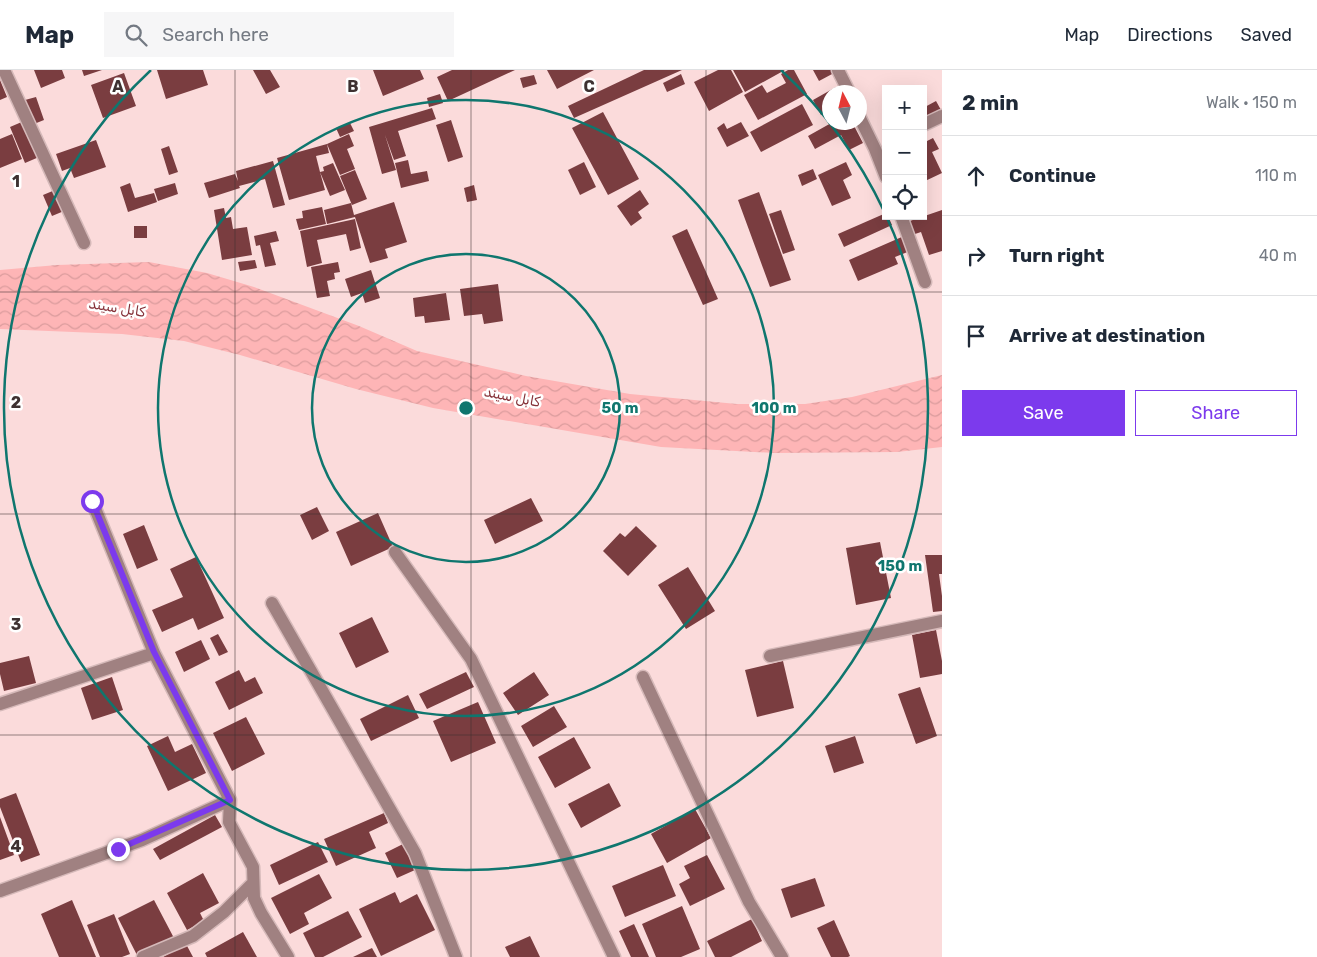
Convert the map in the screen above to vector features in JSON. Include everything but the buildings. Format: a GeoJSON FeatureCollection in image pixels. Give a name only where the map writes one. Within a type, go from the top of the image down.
{"type":"FeatureCollection","features":[{"type":"Feature","properties":{"kind":"street"},"geometry":{"type":"LineString","coordinates":[[4,70],[84,244]]}},
{"type":"Feature","properties":{"kind":"street"},"geometry":{"type":"LineString","coordinates":[[838,70],[846,85]]}},
{"type":"Feature","properties":{"kind":"street"},"geometry":{"type":"LineString","coordinates":[[927,123],[942,116]]}},
{"type":"Feature","properties":{"kind":"street"},"geometry":{"type":"LineString","coordinates":[[867,126],[880,146],[886,175]]}},
{"type":"Feature","properties":{"kind":"street"},"geometry":{"type":"LineString","coordinates":[[902,220],[925,282]]}},
{"type":"Feature","properties":{"kind":"street"},"geometry":{"type":"LineString","coordinates":[[92,501],[154,652],[230,800],[229,822],[253,866],[254,898],[288,957]]}},
{"type":"Feature","properties":{"kind":"street"},"geometry":{"type":"LineString","coordinates":[[394,552],[471,659],[614,957]]}},
{"type":"Feature","properties":{"kind":"street"},"geometry":{"type":"LineString","coordinates":[[272,603],[415,853],[456,957]]}},
{"type":"Feature","properties":{"kind":"street"},"geometry":{"type":"LineString","coordinates":[[770,656],[942,621]]}},
{"type":"Feature","properties":{"kind":"street"},"geometry":{"type":"LineString","coordinates":[[0,704],[154,652]]}},
{"type":"Feature","properties":{"kind":"street"},"geometry":{"type":"LineString","coordinates":[[643,677],[749,902],[782,957]]}},
{"type":"Feature","properties":{"kind":"street"},"geometry":{"type":"LineString","coordinates":[[0,891],[142,840],[230,800]]}},
{"type":"Feature","properties":{"kind":"street"},"geometry":{"type":"LineString","coordinates":[[143,957],[193,936],[224,912],[253,883]]}},
{"type":"Feature","properties":{"kind":"water","name":"کابل سيند"},"geometry":{"type":"Polygon","coordinates":[[[149,262],[207,273],[254,287],[359,326],[417,351],[526,376],[630,394],[737,404],[805,404],[852,397],[942,375],[942,447],[897,452],[774,453],[661,447],[433,408],[356,389],[240,355],[184,341],[122,334],[0,329],[0,270],[57,265],[149,262]]]}},
{"type":"Feature","properties":{"kind":"route"},"geometry":{"type":"LineString","coordinates":[[92,501],[154,652],[230,800],[118,849]]}}]}
